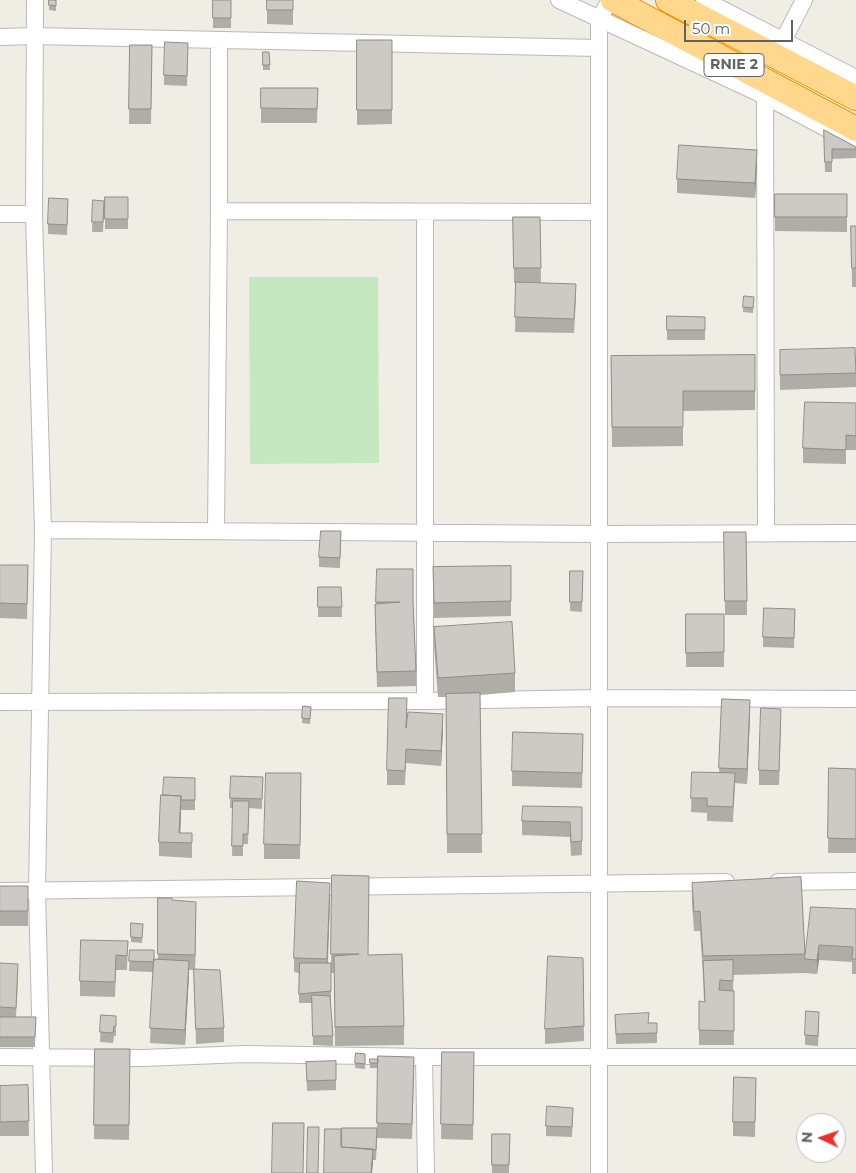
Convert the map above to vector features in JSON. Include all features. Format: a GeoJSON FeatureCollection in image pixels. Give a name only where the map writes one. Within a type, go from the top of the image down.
{"type":"FeatureCollection","features":[{"type":"Feature","properties":{"kind":"highway","name":"RNIE 2"},"geometry":{"type":"LineString","coordinates":[[612,0],[856,129]]}},
{"type":"Feature","properties":{"kind":"highway","name":"RNIE 2"},"geometry":{"type":"LineString","coordinates":[[668,0],[856,98]]}},
{"type":"Feature","properties":{"kind":"street"},"geometry":{"type":"LineString","coordinates":[[35,0],[34,214],[43,530],[37,892],[44,1173]]}},
{"type":"Feature","properties":{"kind":"street"},"geometry":{"type":"LineString","coordinates":[[559,0],[765,96],[856,144]]}},
{"type":"Feature","properties":{"kind":"street"},"geometry":{"type":"LineString","coordinates":[[599,1173],[599,19],[612,0]]}},
{"type":"Feature","properties":{"kind":"street"},"geometry":{"type":"LineString","coordinates":[[704,0],[856,78]]}},
{"type":"Feature","properties":{"kind":"street"},"geometry":{"type":"LineString","coordinates":[[783,41],[804,0]]}},
{"type":"Feature","properties":{"kind":"street"},"geometry":{"type":"LineString","coordinates":[[0,37],[34,36],[599,48]]}},
{"type":"Feature","properties":{"kind":"street"},"geometry":{"type":"LineString","coordinates":[[216,532],[220,211],[219,40]]}},
{"type":"Feature","properties":{"kind":"street"},"geometry":{"type":"LineString","coordinates":[[765,96],[766,533]]}},
{"type":"Feature","properties":{"kind":"street"},"geometry":{"type":"LineString","coordinates":[[220,211],[599,212]]}},
{"type":"Feature","properties":{"kind":"street"},"geometry":{"type":"LineString","coordinates":[[425,212],[425,701]]}},
{"type":"Feature","properties":{"kind":"street"},"geometry":{"type":"LineString","coordinates":[[0,214],[34,214]]}},
{"type":"Feature","properties":{"kind":"street"},"geometry":{"type":"LineString","coordinates":[[43,530],[599,534],[856,533]]}},
{"type":"Feature","properties":{"kind":"street"},"geometry":{"type":"LineString","coordinates":[[0,702],[425,701],[599,698],[856,699]]}},
{"type":"Feature","properties":{"kind":"street"},"geometry":{"type":"LineString","coordinates":[[767,882],[856,881]]}},
{"type":"Feature","properties":{"kind":"street"},"geometry":{"type":"LineString","coordinates":[[0,891],[738,882]]}},
{"type":"Feature","properties":{"kind":"street"},"geometry":{"type":"LineString","coordinates":[[0,1057],[143,1058],[245,1054],[599,1058],[856,1057]]}},
{"type":"Feature","properties":{"kind":"street"},"geometry":{"type":"LineString","coordinates":[[424,1057],[426,1173]]}},
{"type":"Feature","properties":{"kind":"green space"},"geometry":{"type":"Polygon","coordinates":[[[249,277],[378,277],[379,463],[250,464],[249,277]]]}},
{"type":"Feature","properties":{"kind":"building"},"geometry":{"type":"Polygon","coordinates":[[[49,0],[56,0],[56,6],[49,5],[49,0]]]}},
{"type":"Feature","properties":{"kind":"building"},"geometry":{"type":"Polygon","coordinates":[[[213,0],[231,0],[231,18],[213,18],[213,0]]]}},
{"type":"Feature","properties":{"kind":"building"},"geometry":{"type":"Polygon","coordinates":[[[267,0],[293,0],[293,10],[267,10],[267,0]]]}},
{"type":"Feature","properties":{"kind":"building"},"geometry":{"type":"Polygon","coordinates":[[[357,40],[392,40],[392,110],[357,110],[357,40]]]}},
{"type":"Feature","properties":{"kind":"building"},"geometry":{"type":"Polygon","coordinates":[[[165,42],[188,43],[187,76],[164,75],[165,42]]]}},
{"type":"Feature","properties":{"kind":"building"},"geometry":{"type":"Polygon","coordinates":[[[130,45],[152,45],[151,109],[129,109],[130,45]]]}},
{"type":"Feature","properties":{"kind":"building"},"geometry":{"type":"Polygon","coordinates":[[[263,52],[269,52],[270,65],[263,65],[263,52]]]}},
{"type":"Feature","properties":{"kind":"building"},"geometry":{"type":"Polygon","coordinates":[[[261,88],[318,88],[317,109],[261,108],[261,88]]]}},
{"type":"Feature","properties":{"kind":"building"},"geometry":{"type":"Polygon","coordinates":[[[824,130],[856,147],[856,149],[832,149],[832,162],[825,162],[824,130]]]}},
{"type":"Feature","properties":{"kind":"building"},"geometry":{"type":"Polygon","coordinates":[[[679,145],[757,150],[755,183],[677,179],[679,145]]]}},
{"type":"Feature","properties":{"kind":"building"},"geometry":{"type":"Polygon","coordinates":[[[775,194],[847,194],[847,217],[775,217],[775,194]]]}},
{"type":"Feature","properties":{"kind":"building"},"geometry":{"type":"Polygon","coordinates":[[[105,197],[128,197],[128,219],[105,219],[105,197]]]}},
{"type":"Feature","properties":{"kind":"building"},"geometry":{"type":"Polygon","coordinates":[[[49,198],[68,199],[67,225],[48,224],[49,198]]]}},
{"type":"Feature","properties":{"kind":"building"},"geometry":{"type":"Polygon","coordinates":[[[93,200],[104,201],[103,222],[92,222],[93,200]]]}},
{"type":"Feature","properties":{"kind":"building"},"geometry":{"type":"Polygon","coordinates":[[[513,217],[540,217],[541,268],[514,268],[513,217]]]}},
{"type":"Feature","properties":{"kind":"building"},"geometry":{"type":"Polygon","coordinates":[[[851,226],[856,226],[856,268],[852,268],[851,226]]]}},
{"type":"Feature","properties":{"kind":"building"},"geometry":{"type":"Polygon","coordinates":[[[516,282],[576,284],[574,319],[515,317],[516,282]]]}},
{"type":"Feature","properties":{"kind":"building"},"geometry":{"type":"Polygon","coordinates":[[[744,296],[754,297],[753,308],[743,307],[744,296]]]}},
{"type":"Feature","properties":{"kind":"building"},"geometry":{"type":"Polygon","coordinates":[[[667,316],[705,317],[705,330],[667,330],[667,316]]]}},
{"type":"Feature","properties":{"kind":"building"},"geometry":{"type":"Polygon","coordinates":[[[855,348],[856,373],[780,375],[780,350],[855,348]]]}},
{"type":"Feature","properties":{"kind":"building"},"geometry":{"type":"Polygon","coordinates":[[[755,355],[755,391],[683,391],[683,427],[612,427],[611,356],[755,355]]]}},
{"type":"Feature","properties":{"kind":"building"},"geometry":{"type":"Polygon","coordinates":[[[805,402],[856,403],[856,436],[846,435],[846,450],[803,448],[805,402]]]}},
{"type":"Feature","properties":{"kind":"building"},"geometry":{"type":"Polygon","coordinates":[[[321,531],[341,531],[340,558],[319,557],[321,531]]]}},
{"type":"Feature","properties":{"kind":"building"},"geometry":{"type":"Polygon","coordinates":[[[724,532],[746,532],[747,601],[725,601],[724,532]]]}},
{"type":"Feature","properties":{"kind":"building"},"geometry":{"type":"Polygon","coordinates":[[[0,565],[28,565],[27,604],[0,603],[0,565]]]}},
{"type":"Feature","properties":{"kind":"building"},"geometry":{"type":"Polygon","coordinates":[[[511,566],[511,601],[434,603],[433,567],[511,566]]]}},
{"type":"Feature","properties":{"kind":"building"},"geometry":{"type":"Polygon","coordinates":[[[377,569],[413,569],[416,671],[377,672],[375,604],[400,602],[376,602],[377,569]]]}},
{"type":"Feature","properties":{"kind":"building"},"geometry":{"type":"Polygon","coordinates":[[[570,571],[583,571],[582,602],[570,602],[570,571]]]}},
{"type":"Feature","properties":{"kind":"building"},"geometry":{"type":"Polygon","coordinates":[[[318,587],[341,587],[342,607],[318,607],[318,587]]]}},
{"type":"Feature","properties":{"kind":"building"},"geometry":{"type":"Polygon","coordinates":[[[764,608],[795,609],[794,638],[763,637],[764,608]]]}},
{"type":"Feature","properties":{"kind":"building"},"geometry":{"type":"Polygon","coordinates":[[[686,614],[724,614],[724,652],[686,653],[686,614]]]}},
{"type":"Feature","properties":{"kind":"building"},"geometry":{"type":"Polygon","coordinates":[[[512,622],[515,673],[438,678],[434,627],[512,622]]]}},
{"type":"Feature","properties":{"kind":"building"},"geometry":{"type":"Polygon","coordinates":[[[480,693],[482,834],[447,834],[446,694],[480,693]]]}},
{"type":"Feature","properties":{"kind":"building"},"geometry":{"type":"Polygon","coordinates":[[[389,698],[407,698],[406,728],[408,712],[443,714],[441,751],[406,749],[405,771],[387,770],[389,698]]]}},
{"type":"Feature","properties":{"kind":"building"},"geometry":{"type":"Polygon","coordinates":[[[722,699],[750,700],[747,769],[719,768],[722,699]]]}},
{"type":"Feature","properties":{"kind":"building"},"geometry":{"type":"Polygon","coordinates":[[[303,706],[311,707],[310,719],[302,718],[303,706]]]}},
{"type":"Feature","properties":{"kind":"building"},"geometry":{"type":"Polygon","coordinates":[[[761,708],[781,709],[779,771],[759,770],[761,708]]]}},
{"type":"Feature","properties":{"kind":"building"},"geometry":{"type":"Polygon","coordinates":[[[513,732],[583,734],[582,773],[512,771],[513,732]]]}},
{"type":"Feature","properties":{"kind":"building"},"geometry":{"type":"Polygon","coordinates":[[[829,768],[856,769],[856,839],[828,838],[829,768]]]}},
{"type":"Feature","properties":{"kind":"building"},"geometry":{"type":"Polygon","coordinates":[[[692,772],[735,773],[733,807],[707,806],[707,798],[691,798],[692,772]]]}},
{"type":"Feature","properties":{"kind":"building"},"geometry":{"type":"Polygon","coordinates":[[[266,773],[301,773],[300,845],[264,844],[266,773]]]}},
{"type":"Feature","properties":{"kind":"building"},"geometry":{"type":"Polygon","coordinates":[[[231,776],[263,777],[262,799],[230,798],[231,776]]]}},
{"type":"Feature","properties":{"kind":"building"},"geometry":{"type":"Polygon","coordinates":[[[164,777],[195,778],[195,800],[181,800],[181,796],[163,795],[164,777]]]}},
{"type":"Feature","properties":{"kind":"building"},"geometry":{"type":"Polygon","coordinates":[[[161,795],[181,796],[179,833],[192,833],[192,843],[159,842],[161,795]]]}},
{"type":"Feature","properties":{"kind":"building"},"geometry":{"type":"Polygon","coordinates":[[[233,801],[249,801],[248,834],[243,834],[243,846],[232,846],[233,801]]]}},
{"type":"Feature","properties":{"kind":"building"},"geometry":{"type":"Polygon","coordinates":[[[523,806],[582,807],[582,841],[571,842],[570,822],[522,821],[523,806]]]}},
{"type":"Feature","properties":{"kind":"building"},"geometry":{"type":"Polygon","coordinates":[[[332,875],[369,876],[368,955],[402,954],[404,1026],[335,1027],[334,956],[359,954],[331,954],[332,875]]]}},
{"type":"Feature","properties":{"kind":"building"},"geometry":{"type":"Polygon","coordinates":[[[801,877],[805,954],[703,956],[700,911],[694,912],[692,883],[801,877]]]}},
{"type":"Feature","properties":{"kind":"building"},"geometry":{"type":"Polygon","coordinates":[[[297,881],[330,883],[327,959],[294,958],[297,881]]]}},
{"type":"Feature","properties":{"kind":"building"},"geometry":{"type":"Polygon","coordinates":[[[0,886],[28,886],[28,911],[0,911],[0,886]]]}},
{"type":"Feature","properties":{"kind":"building"},"geometry":{"type":"Polygon","coordinates":[[[158,898],[196,902],[195,955],[158,954],[158,898]]]}},
{"type":"Feature","properties":{"kind":"building"},"geometry":{"type":"Polygon","coordinates":[[[811,907],[856,909],[856,959],[852,959],[853,947],[819,945],[817,960],[805,959],[811,907]]]}},
{"type":"Feature","properties":{"kind":"building"},"geometry":{"type":"Polygon","coordinates":[[[131,923],[143,924],[142,938],[131,937],[131,923]]]}},
{"type":"Feature","properties":{"kind":"building"},"geometry":{"type":"Polygon","coordinates":[[[81,940],[128,941],[127,956],[116,955],[115,982],[80,981],[81,940]]]}},
{"type":"Feature","properties":{"kind":"building"},"geometry":{"type":"Polygon","coordinates":[[[130,950],[154,950],[154,962],[129,961],[130,950]]]}},
{"type":"Feature","properties":{"kind":"building"},"geometry":{"type":"Polygon","coordinates":[[[548,956],[583,958],[584,1026],[545,1029],[548,956]]]}},
{"type":"Feature","properties":{"kind":"building"},"geometry":{"type":"Polygon","coordinates":[[[154,959],[189,961],[185,1030],[150,1028],[154,959]]]}},
{"type":"Feature","properties":{"kind":"building"},"geometry":{"type":"Polygon","coordinates":[[[733,960],[733,981],[720,980],[719,990],[734,991],[734,1031],[699,1030],[699,1001],[705,1002],[703,961],[733,960]]]}},
{"type":"Feature","properties":{"kind":"building"},"geometry":{"type":"Polygon","coordinates":[[[0,963],[18,964],[16,1008],[0,1007],[0,963]]]}},
{"type":"Feature","properties":{"kind":"building"},"geometry":{"type":"Polygon","coordinates":[[[300,963],[331,963],[331,991],[299,994],[300,963]]]}},
{"type":"Feature","properties":{"kind":"building"},"geometry":{"type":"Polygon","coordinates":[[[194,969],[220,970],[224,1028],[196,1029],[194,969]]]}},
{"type":"Feature","properties":{"kind":"building"},"geometry":{"type":"Polygon","coordinates":[[[312,995],[330,996],[333,1036],[313,1036],[312,995]]]}},
{"type":"Feature","properties":{"kind":"building"},"geometry":{"type":"Polygon","coordinates":[[[806,1011],[819,1012],[818,1036],[805,1035],[806,1011]]]}},
{"type":"Feature","properties":{"kind":"building"},"geometry":{"type":"Polygon","coordinates":[[[649,1013],[648,1023],[657,1023],[657,1033],[616,1034],[615,1015],[649,1013]]]}},
{"type":"Feature","properties":{"kind":"building"},"geometry":{"type":"Polygon","coordinates":[[[101,1015],[116,1016],[116,1026],[114,1026],[113,1033],[100,1032],[101,1015]]]}},
{"type":"Feature","properties":{"kind":"building"},"geometry":{"type":"Polygon","coordinates":[[[0,1017],[36,1017],[35,1037],[0,1037],[0,1017]]]}},
{"type":"Feature","properties":{"kind":"building"},"geometry":{"type":"Polygon","coordinates":[[[95,1049],[130,1049],[129,1125],[94,1125],[95,1049]]]}},
{"type":"Feature","properties":{"kind":"building"},"geometry":{"type":"Polygon","coordinates":[[[442,1052],[474,1052],[473,1125],[441,1124],[442,1052]]]}},
{"type":"Feature","properties":{"kind":"building"},"geometry":{"type":"Polygon","coordinates":[[[356,1053],[365,1054],[365,1064],[355,1063],[356,1053]]]}},
{"type":"Feature","properties":{"kind":"building"},"geometry":{"type":"Polygon","coordinates":[[[378,1056],[414,1057],[412,1124],[377,1123],[378,1056]]]}},
{"type":"Feature","properties":{"kind":"building"},"geometry":{"type":"Polygon","coordinates":[[[370,1059],[378,1059],[378,1063],[370,1063],[370,1059]]]}},
{"type":"Feature","properties":{"kind":"building"},"geometry":{"type":"Polygon","coordinates":[[[336,1061],[336,1080],[307,1081],[306,1062],[336,1061]]]}},
{"type":"Feature","properties":{"kind":"building"},"geometry":{"type":"Polygon","coordinates":[[[734,1077],[756,1078],[755,1122],[733,1122],[734,1077]]]}},
{"type":"Feature","properties":{"kind":"building"},"geometry":{"type":"Polygon","coordinates":[[[28,1085],[29,1121],[0,1122],[0,1086],[28,1085]]]}},
{"type":"Feature","properties":{"kind":"building"},"geometry":{"type":"Polygon","coordinates":[[[547,1106],[573,1108],[572,1127],[546,1126],[547,1106]]]}},
{"type":"Feature","properties":{"kind":"building"},"geometry":{"type":"Polygon","coordinates":[[[273,1123],[304,1123],[303,1173],[272,1173],[273,1123]]]}},
{"type":"Feature","properties":{"kind":"building"},"geometry":{"type":"Polygon","coordinates":[[[308,1127],[319,1127],[318,1173],[307,1173],[308,1127]]]}},
{"type":"Feature","properties":{"kind":"building"},"geometry":{"type":"Polygon","coordinates":[[[342,1128],[377,1128],[376,1150],[342,1147],[342,1128]]]}},
{"type":"Feature","properties":{"kind":"building"},"geometry":{"type":"Polygon","coordinates":[[[325,1129],[341,1129],[341,1147],[373,1149],[371,1173],[324,1173],[325,1129]]]}},
{"type":"Feature","properties":{"kind":"building"},"geometry":{"type":"Polygon","coordinates":[[[492,1134],[510,1134],[509,1165],[492,1165],[492,1134]]]}}]}
